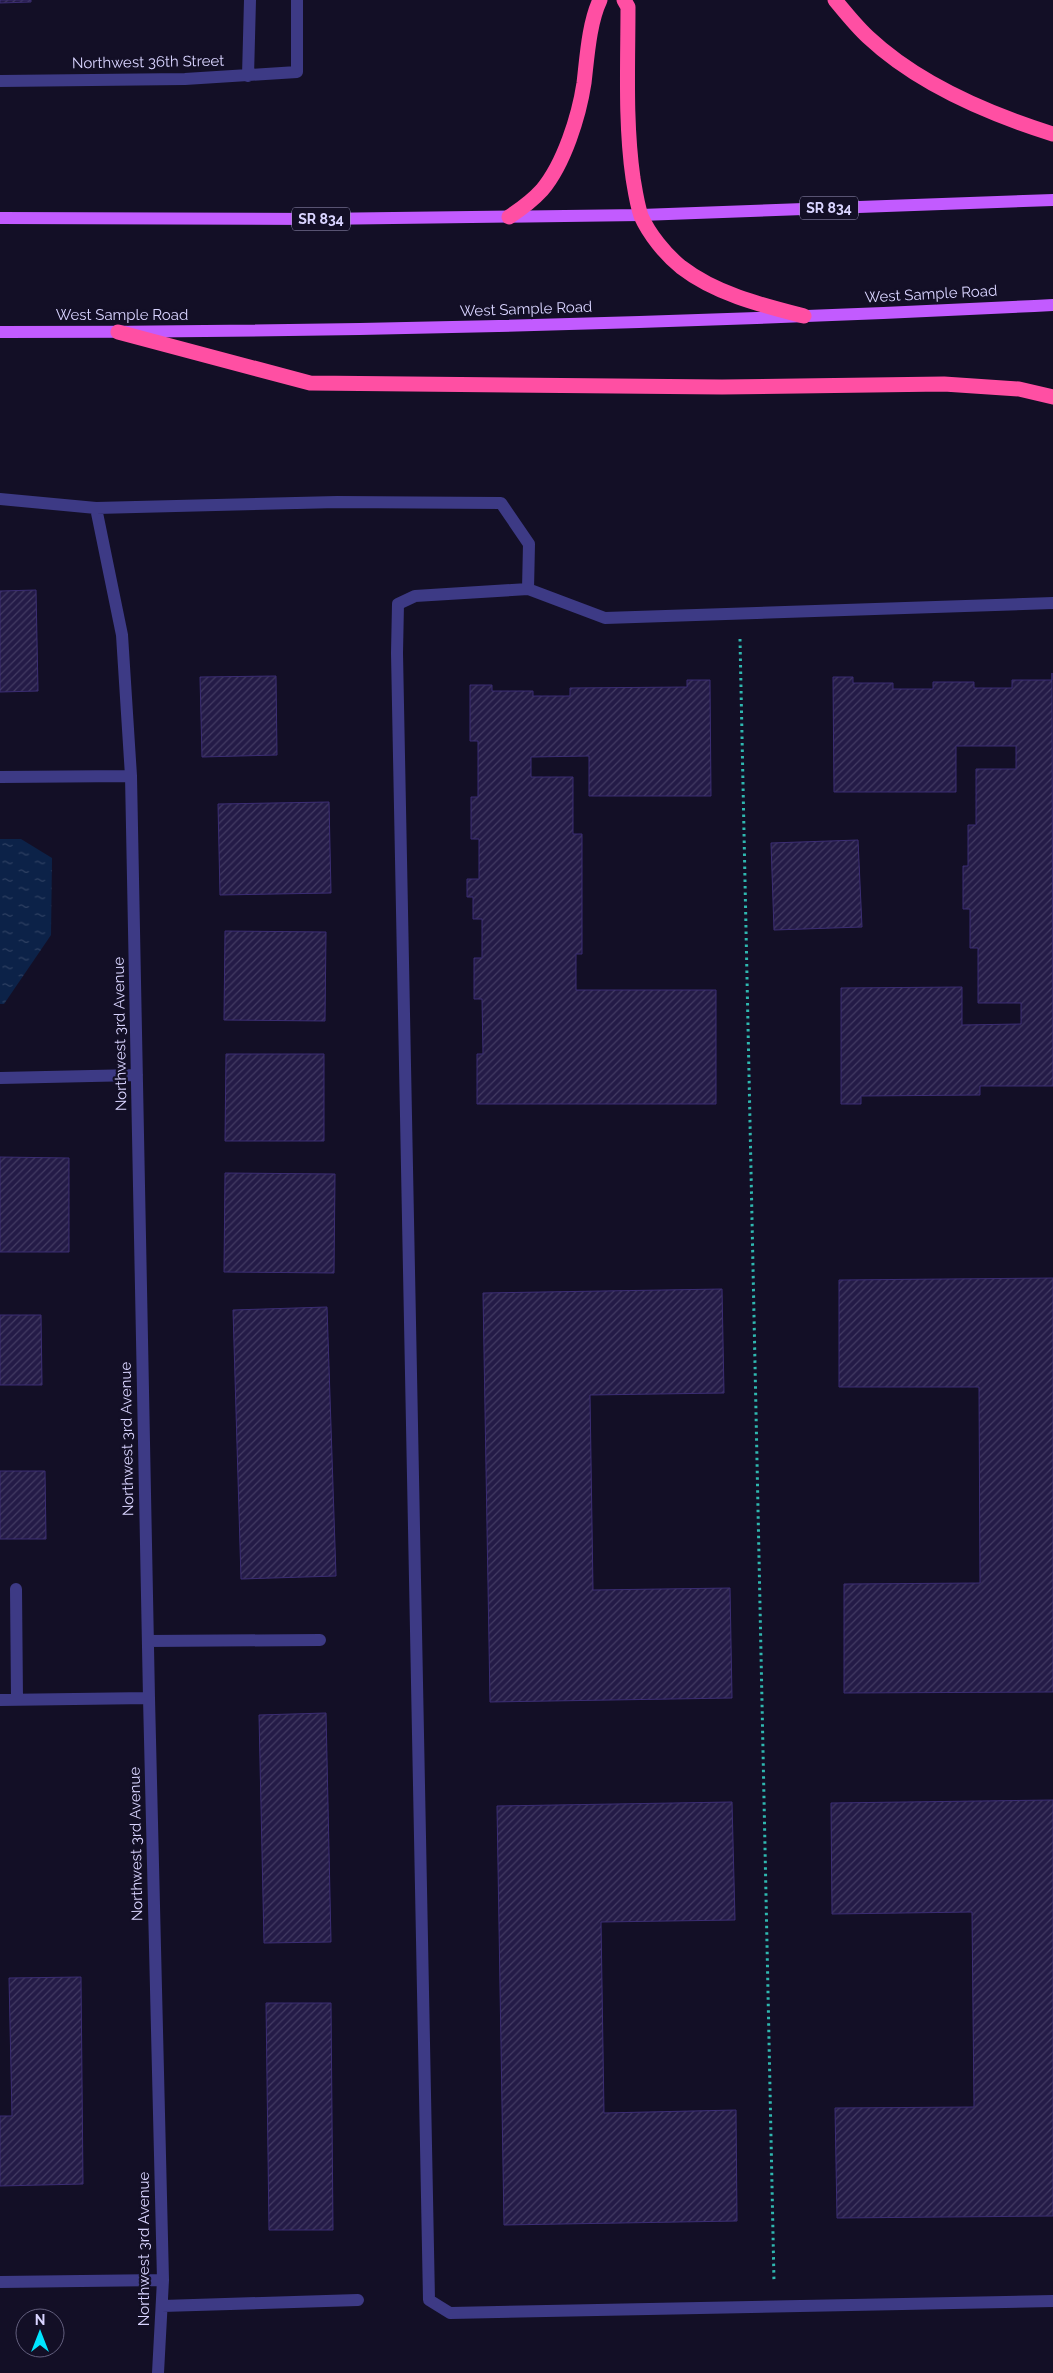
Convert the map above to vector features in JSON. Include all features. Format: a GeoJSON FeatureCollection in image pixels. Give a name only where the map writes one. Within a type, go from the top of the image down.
{"type":"FeatureCollection","features":[{"type":"Feature","properties":{"kind":"highway"},"geometry":{"type":"LineString","coordinates":[[509,217],[528,204],[543,189],[566,145],[576,120],[588,51],[600,0]]}},
{"type":"Feature","properties":{"kind":"highway"},"geometry":{"type":"LineString","coordinates":[[624,0],[628,7],[628,135],[641,215],[664,250],[681,267],[698,278],[757,304],[804,316]]}},
{"type":"Feature","properties":{"kind":"highway"},"geometry":{"type":"LineString","coordinates":[[835,0],[868,37],[901,63],[972,104],[1015,122],[1053,134]]}},
{"type":"Feature","properties":{"kind":"highway"},"geometry":{"type":"LineString","coordinates":[[118,332],[310,383],[722,387],[944,384],[1020,389],[1053,397]]}},
{"type":"Feature","properties":{"kind":"main road","name":"SR 834"},"geometry":{"type":"LineString","coordinates":[[0,218],[148,220],[641,215],[1053,200]]}},
{"type":"Feature","properties":{"kind":"main road","name":"West Sample Road"},"geometry":{"type":"LineString","coordinates":[[0,332],[387,330],[804,316],[1053,304]]}},
{"type":"Feature","properties":{"kind":"street"},"geometry":{"type":"LineString","coordinates":[[248,76],[250,0]]}},
{"type":"Feature","properties":{"kind":"street","name":"Northwest 36th Street"},"geometry":{"type":"LineString","coordinates":[[0,81],[185,79],[297,72],[297,0]]}},
{"type":"Feature","properties":{"kind":"street"},"geometry":{"type":"LineString","coordinates":[[0,499],[96,508],[337,502],[500,503],[529,544],[528,589]]}},
{"type":"Feature","properties":{"kind":"street","name":"Northwest 3rd Avenue"},"geometry":{"type":"LineString","coordinates":[[96,508],[122,635],[131,776],[149,1698],[163,2280],[158,2373]]}},
{"type":"Feature","properties":{"kind":"street"},"geometry":{"type":"LineString","coordinates":[[1053,603],[604,618],[528,589],[415,596],[398,604],[396,653],[429,2300],[450,2313],[1053,2301]]}},
{"type":"Feature","properties":{"kind":"street"},"geometry":{"type":"LineString","coordinates":[[0,778],[131,776]]}},
{"type":"Feature","properties":{"kind":"street"},"geometry":{"type":"LineString","coordinates":[[0,1078],[137,1075]]}},
{"type":"Feature","properties":{"kind":"street"},"geometry":{"type":"LineString","coordinates":[[16,1589],[17,1699]]}},
{"type":"Feature","properties":{"kind":"street"},"geometry":{"type":"LineString","coordinates":[[148,1641],[320,1640]]}},
{"type":"Feature","properties":{"kind":"street"},"geometry":{"type":"LineString","coordinates":[[0,1700],[149,1698]]}},
{"type":"Feature","properties":{"kind":"street"},"geometry":{"type":"LineString","coordinates":[[0,2282],[163,2280]]}},
{"type":"Feature","properties":{"kind":"street"},"geometry":{"type":"LineString","coordinates":[[162,2306],[358,2300]]}},
{"type":"Feature","properties":{"kind":"path"},"geometry":{"type":"LineString","coordinates":[[739,613],[753,1200],[774,2306]]}},
{"type":"Feature","properties":{"kind":"water"},"geometry":{"type":"Polygon","coordinates":[[[0,839],[21,839],[52,858],[51,935],[4,1004],[0,1004],[0,839]]]}},
{"type":"Feature","properties":{"kind":"building"},"geometry":{"type":"Polygon","coordinates":[[[0,0],[31,0],[31,2],[0,3],[0,0]]]}},
{"type":"Feature","properties":{"kind":"building"},"geometry":{"type":"Polygon","coordinates":[[[36,590],[38,691],[0,692],[0,591],[36,590]]]}},
{"type":"Feature","properties":{"kind":"building"},"geometry":{"type":"Polygon","coordinates":[[[1052,673],[1053,1086],[980,1086],[980,1095],[861,1096],[861,1104],[841,1104],[841,988],[962,987],[962,1025],[1021,1024],[1021,1003],[978,1003],[978,948],[970,948],[970,909],[963,909],[963,866],[968,866],[968,825],[976,825],[976,769],[1016,769],[1016,746],[956,746],[956,792],[834,792],[833,677],[853,677],[853,683],[893,683],[893,689],[933,689],[933,682],[974,682],[974,688],[1012,688],[1012,680],[1052,680],[1052,673]]]}},
{"type":"Feature","properties":{"kind":"building"},"geometry":{"type":"Polygon","coordinates":[[[276,676],[277,755],[202,757],[200,677],[276,676]]]}},
{"type":"Feature","properties":{"kind":"building"},"geometry":{"type":"Polygon","coordinates":[[[687,680],[710,680],[711,796],[589,796],[589,756],[531,757],[531,777],[573,777],[573,834],[582,834],[582,954],[576,954],[576,990],[716,990],[716,1104],[477,1104],[477,1054],[483,1054],[482,999],[474,999],[474,958],[482,958],[482,919],[473,919],[473,897],[467,897],[467,879],[479,879],[479,839],[471,839],[471,797],[478,797],[478,741],[470,741],[470,685],[492,685],[492,691],[533,691],[533,696],[570,696],[570,688],[687,687],[687,680]]]}},
{"type":"Feature","properties":{"kind":"building"},"geometry":{"type":"Polygon","coordinates":[[[329,802],[331,893],[220,895],[218,804],[329,802]]]}},
{"type":"Feature","properties":{"kind":"building"},"geometry":{"type":"Polygon","coordinates":[[[858,840],[862,927],[774,930],[771,843],[858,840]]]}},
{"type":"Feature","properties":{"kind":"building"},"geometry":{"type":"Polygon","coordinates":[[[225,931],[326,932],[325,1021],[224,1020],[225,931]]]}},
{"type":"Feature","properties":{"kind":"building"},"geometry":{"type":"Polygon","coordinates":[[[226,1054],[324,1054],[324,1141],[225,1141],[226,1054]]]}},
{"type":"Feature","properties":{"kind":"building"},"geometry":{"type":"Polygon","coordinates":[[[0,1157],[69,1158],[69,1252],[0,1252],[0,1157]]]}},
{"type":"Feature","properties":{"kind":"building"},"geometry":{"type":"Polygon","coordinates":[[[225,1173],[335,1174],[334,1273],[224,1272],[225,1173]]]}},
{"type":"Feature","properties":{"kind":"building"},"geometry":{"type":"Polygon","coordinates":[[[1053,1278],[1053,1692],[844,1693],[844,1584],[980,1583],[979,1387],[839,1387],[839,1280],[1053,1278]]]}},
{"type":"Feature","properties":{"kind":"building"},"geometry":{"type":"Polygon","coordinates":[[[722,1289],[724,1393],[590,1395],[593,1590],[730,1588],[732,1698],[490,1702],[483,1293],[722,1289]]]}},
{"type":"Feature","properties":{"kind":"building"},"geometry":{"type":"Polygon","coordinates":[[[327,1307],[336,1576],[241,1579],[233,1310],[327,1307]]]}},
{"type":"Feature","properties":{"kind":"building"},"geometry":{"type":"Polygon","coordinates":[[[0,1315],[41,1315],[42,1385],[0,1385],[0,1315]]]}},
{"type":"Feature","properties":{"kind":"building"},"geometry":{"type":"Polygon","coordinates":[[[0,1471],[45,1471],[46,1539],[0,1539],[0,1471]]]}},
{"type":"Feature","properties":{"kind":"building"},"geometry":{"type":"Polygon","coordinates":[[[326,1713],[331,1942],[264,1943],[259,1715],[326,1713]]]}},
{"type":"Feature","properties":{"kind":"building"},"geometry":{"type":"Polygon","coordinates":[[[1053,1800],[1053,2216],[837,2218],[835,2108],[974,2107],[972,1912],[832,1914],[831,1803],[1053,1800]]]}},
{"type":"Feature","properties":{"kind":"building"},"geometry":{"type":"Polygon","coordinates":[[[732,1802],[735,1920],[601,1922],[604,2113],[736,2110],[737,2221],[504,2225],[497,1806],[732,1802]]]}},
{"type":"Feature","properties":{"kind":"building"},"geometry":{"type":"Polygon","coordinates":[[[81,1977],[83,2184],[0,2186],[0,2116],[12,2116],[9,1978],[81,1977]]]}},
{"type":"Feature","properties":{"kind":"building"},"geometry":{"type":"Polygon","coordinates":[[[266,2003],[331,2003],[333,2230],[269,2230],[266,2003]]]}}]}
